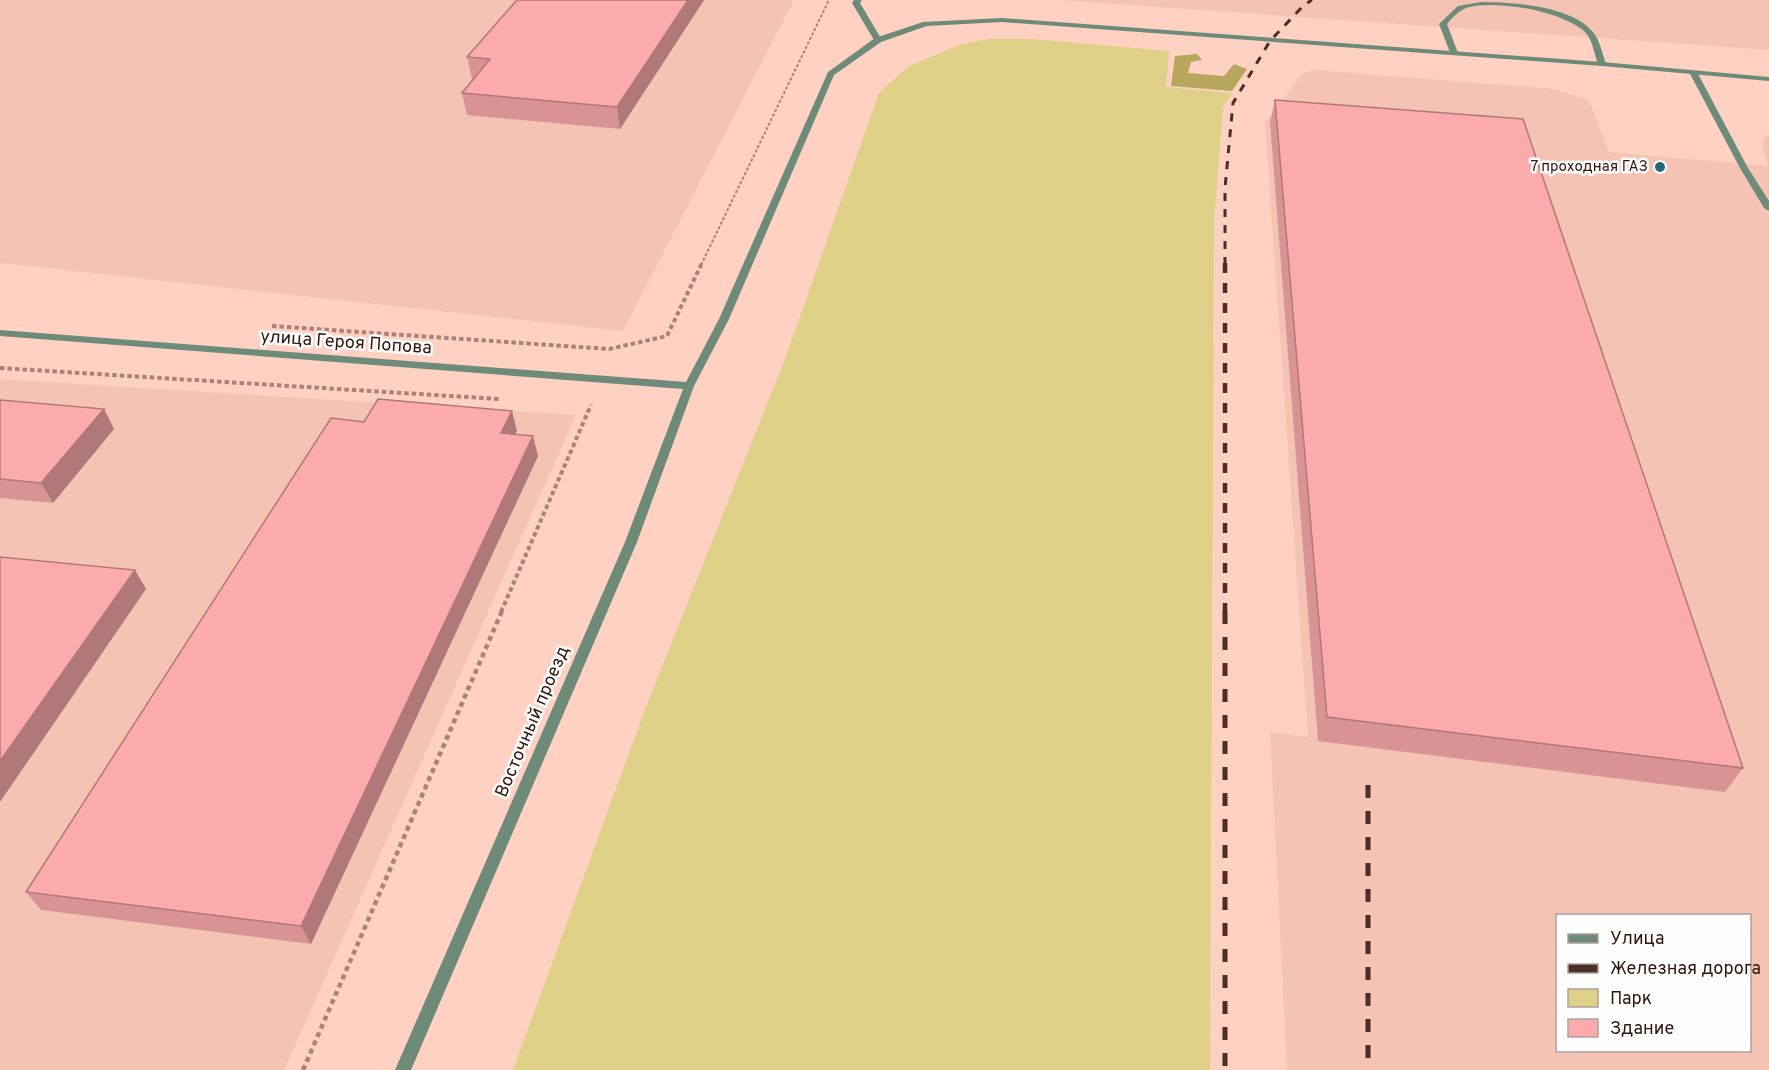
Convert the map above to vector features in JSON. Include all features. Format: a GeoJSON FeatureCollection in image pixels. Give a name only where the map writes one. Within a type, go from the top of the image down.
{"type":"FeatureCollection","features":[{"type":"Feature","properties":{"kind":"street"},"geometry":{"type":"LineString","coordinates":[[858,0],[856,3],[878,40]]}},
{"type":"Feature","properties":{"kind":"street"},"geometry":{"type":"LineString","coordinates":[[1454,53],[1443,24],[1453,12],[1469,5],[1511,4],[1545,9],[1572,20],[1590,32],[1602,64]]}},
{"type":"Feature","properties":{"kind":"street","name":"Восточный проезд"},"geometry":{"type":"LineString","coordinates":[[403,1070],[631,542],[689,386],[724,319],[831,74],[878,40],[927,24],[1002,20],[1602,64],[1769,79]]}},
{"type":"Feature","properties":{"kind":"street"},"geometry":{"type":"LineString","coordinates":[[1693,72],[1744,168],[1769,208]]}},
{"type":"Feature","properties":{"kind":"street","name":"улица Героя Попова"},"geometry":{"type":"LineString","coordinates":[[0,333],[689,386]]}},
{"type":"Feature","properties":{"kind":"path"},"geometry":{"type":"LineString","coordinates":[[263,325],[609,349],[667,336],[829,0]]}},
{"type":"Feature","properties":{"kind":"path"},"geometry":{"type":"LineString","coordinates":[[0,368],[509,400]]}},
{"type":"Feature","properties":{"kind":"path"},"geometry":{"type":"LineString","coordinates":[[303,1070],[592,405],[580,405]]}},
{"type":"Feature","properties":{"kind":"shaded area"},"geometry":{"type":"Polygon","coordinates":[[[0,0],[794,0],[623,331],[0,263],[0,0]]]}},
{"type":"Feature","properties":{"kind":"shaded area"},"geometry":{"type":"Polygon","coordinates":[[[1058,0],[1769,0],[1769,50],[1058,0]]]}},
{"type":"Feature","properties":{"kind":"shaded area"},"geometry":{"type":"Polygon","coordinates":[[[1197,54],[1202,60],[1191,62],[1188,73],[1224,76],[1234,64],[1247,69],[1232,91],[1171,86],[1175,56],[1197,54]]]}},
{"type":"Feature","properties":{"kind":"shaded area"},"geometry":{"type":"Polygon","coordinates":[[[1316,70],[1554,89],[1589,100],[1609,152],[1768,166],[1762,147],[1764,138],[1769,135],[1769,1070],[1287,1070],[1270,732],[1308,737],[1265,123],[1303,73],[1316,70]]]}},
{"type":"Feature","properties":{"kind":"shaded area"},"geometry":{"type":"Polygon","coordinates":[[[0,379],[576,415],[284,1070],[0,1070],[0,379]]]}},
{"type":"Feature","properties":{"kind":"green space"},"geometry":{"type":"Polygon","coordinates":[[[988,39],[1032,39],[1169,51],[1166,87],[1232,93],[1223,107],[1214,222],[1210,1070],[513,1070],[644,712],[785,359],[879,93],[909,66],[959,45],[988,39]]]}},
{"type":"Feature","properties":{"kind":"building"},"geometry":{"type":"Polygon","coordinates":[[[517,0],[688,0],[617,107],[462,93],[490,59],[467,57],[517,0]]]}},
{"type":"Feature","properties":{"kind":"building"},"geometry":{"type":"Polygon","coordinates":[[[1275,100],[1523,119],[1743,768],[1327,717],[1275,100]]]}},
{"type":"Feature","properties":{"kind":"building"},"geometry":{"type":"Polygon","coordinates":[[[378,399],[512,411],[501,433],[533,436],[301,926],[26,892],[331,418],[364,422],[378,399]]]}},
{"type":"Feature","properties":{"kind":"building"},"geometry":{"type":"Polygon","coordinates":[[[0,400],[104,409],[41,483],[0,479],[0,400]]]}},
{"type":"Feature","properties":{"kind":"building"},"geometry":{"type":"Polygon","coordinates":[[[0,557],[135,570],[0,761],[0,557]]]}},
{"type":"Feature","properties":{"kind":"railway"},"geometry":{"type":"LineString","coordinates":[[1225,1070],[1225,188],[1233,103],[1270,41],[1304,5],[1312,0]]}},
{"type":"Feature","properties":{"kind":"railway"},"geometry":{"type":"LineString","coordinates":[[1368,785],[1368,1070]]}},
{"type":"Feature","properties":{"kind":"place","name":"7 проходная ГАЗ"},"geometry":{"type":"Point","coordinates":[1660,167]}}]}
